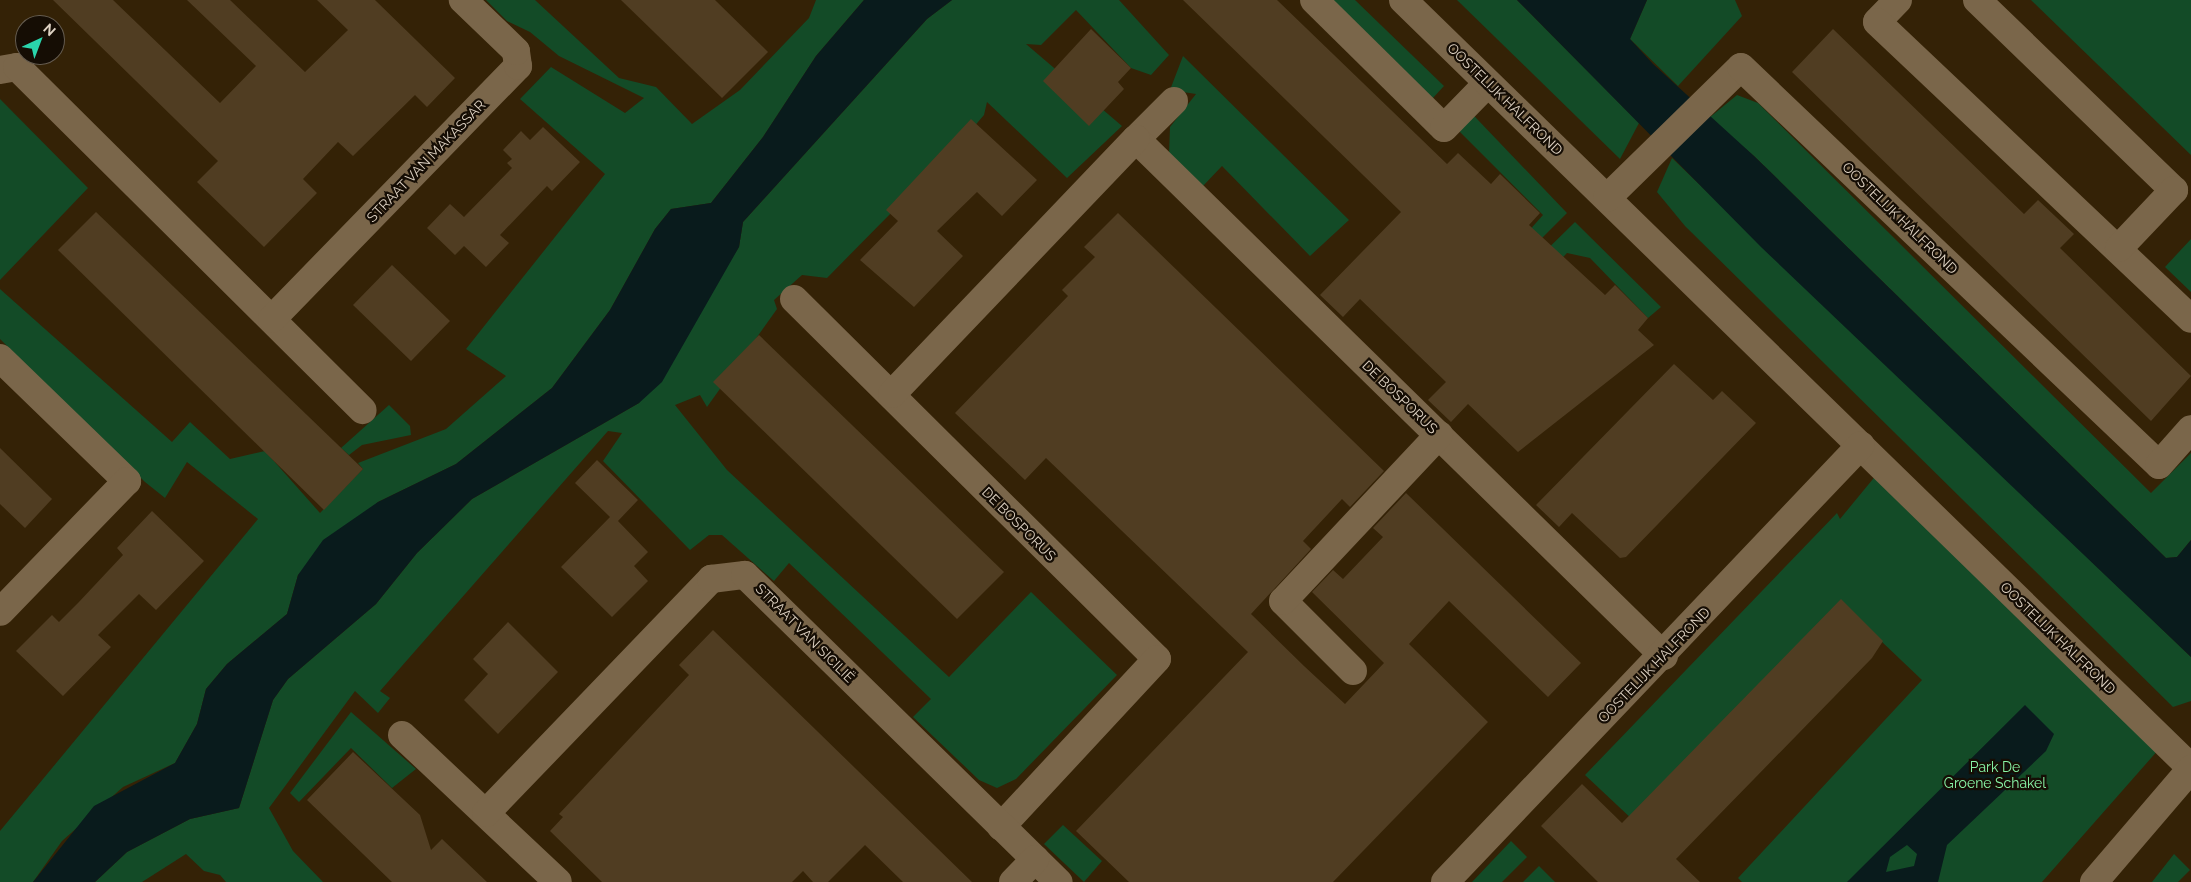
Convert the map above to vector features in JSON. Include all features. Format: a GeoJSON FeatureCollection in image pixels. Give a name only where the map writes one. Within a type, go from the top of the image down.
{"type":"FeatureCollection","features":[{"type":"Feature","properties":{"kind":"street","name":"STRAAT VAN MAKASSAR"},"geometry":{"type":"LineString","coordinates":[[272,319],[518,66],[516,51],[462,0]]}},
{"type":"Feature","properties":{"kind":"street"},"geometry":{"type":"LineString","coordinates":[[1314,0],[1444,128],[1487,84]]}},
{"type":"Feature","properties":{"kind":"street","name":"OOSTELIJK HALFROND"},"geometry":{"type":"LineString","coordinates":[[1403,0],[1487,84],[1607,198],[2191,768]]}},
{"type":"Feature","properties":{"kind":"street"},"geometry":{"type":"LineString","coordinates":[[1898,0],[1877,22],[2120,248],[2191,319]]}},
{"type":"Feature","properties":{"kind":"street"},"geometry":{"type":"LineString","coordinates":[[1977,0],[2174,190],[2120,248]]}},
{"type":"Feature","properties":{"kind":"street"},"geometry":{"type":"LineString","coordinates":[[0,70],[17,67],[363,410]]}},
{"type":"Feature","properties":{"kind":"street","name":"OOSTELIJK HALFROND"},"geometry":{"type":"LineString","coordinates":[[1607,198],[1698,106],[1741,67],[2159,465],[2191,429]]}},
{"type":"Feature","properties":{"kind":"street"},"geometry":{"type":"LineString","coordinates":[[892,394],[1174,101]]}},
{"type":"Feature","properties":{"kind":"street","name":"DE BOSPORUS"},"geometry":{"type":"LineString","coordinates":[[1136,139],[1664,656]]}},
{"type":"Feature","properties":{"kind":"street","name":"DE BOSPORUS"},"geometry":{"type":"LineString","coordinates":[[794,299],[892,394],[1157,659],[1001,827]]}},
{"type":"Feature","properties":{"kind":"street"},"geometry":{"type":"LineString","coordinates":[[0,358],[127,481],[0,612]]}},
{"type":"Feature","properties":{"kind":"street"},"geometry":{"type":"LineString","coordinates":[[1353,671],[1283,601],[1439,435]]}},
{"type":"Feature","properties":{"kind":"street","name":"OOSTELIJK HALFROND"},"geometry":{"type":"LineString","coordinates":[[1445,882],[1664,656],[1861,445]]}},
{"type":"Feature","properties":{"kind":"street","name":"STRAAT VAN SICILIË"},"geometry":{"type":"LineString","coordinates":[[486,813],[712,579],[745,575],[1059,882]]}},
{"type":"Feature","properties":{"kind":"street"},"geometry":{"type":"LineString","coordinates":[[402,735],[558,882]]}},
{"type":"Feature","properties":{"kind":"street"},"geometry":{"type":"LineString","coordinates":[[2094,882],[2191,768]]}},
{"type":"Feature","properties":{"kind":"street"},"geometry":{"type":"LineString","coordinates":[[1013,882],[1035,859]]}},
{"type":"Feature","properties":{"kind":"green space"},"geometry":{"type":"Polygon","coordinates":[[[486,0],[535,0],[619,78],[656,87],[692,124],[740,90],[809,18],[816,0],[864,0],[816,56],[763,137],[711,203],[671,209],[655,229],[610,310],[552,388],[456,464],[378,502],[298,575],[287,614],[227,664],[206,689],[197,724],[175,763],[123,787],[62,841],[33,882],[0,882],[0,831],[258,519],[187,462],[165,498],[145,482],[0,339],[0,289],[172,442],[190,422],[230,459],[265,451],[320,513],[363,469],[358,463],[446,429],[506,376],[466,349],[605,174],[520,99],[551,67],[625,113],[644,98],[559,56],[530,32],[507,21],[486,0]]]}},
{"type":"Feature","properties":{"kind":"green space"},"geometry":{"type":"Polygon","coordinates":[[[952,0],[1119,0],[1169,55],[1151,75],[1131,68],[1076,10],[1041,45],[1026,44],[1122,126],[1067,178],[987,102],[984,115],[960,143],[827,278],[802,275],[774,300],[777,309],[707,407],[700,395],[675,405],[727,470],[949,677],[1031,592],[1117,675],[1016,779],[997,788],[979,780],[913,717],[931,699],[789,563],[774,581],[722,535],[709,535],[690,550],[603,461],[622,433],[608,431],[380,691],[390,698],[378,713],[355,691],[269,808],[293,851],[323,882],[226,882],[220,875],[204,871],[186,854],[142,882],[95,882],[127,852],[190,819],[239,808],[273,700],[288,679],[376,604],[417,553],[472,499],[639,403],[739,247],[743,222],[927,19],[952,0]]]}},
{"type":"Feature","properties":{"kind":"green space"},"geometry":{"type":"Polygon","coordinates":[[[1332,0],[1355,0],[1444,86],[1432,99],[1332,0]]]}},
{"type":"Feature","properties":{"kind":"green space"},"geometry":{"type":"Polygon","coordinates":[[[1457,0],[1517,0],[1639,123],[1620,159],[1457,0]]]}},
{"type":"Feature","properties":{"kind":"green space"},"geometry":{"type":"Polygon","coordinates":[[[1647,0],[1735,0],[1742,16],[1678,86],[1630,39],[1647,0]]]}},
{"type":"Feature","properties":{"kind":"green space"},"geometry":{"type":"Polygon","coordinates":[[[2031,0],[2191,0],[2191,155],[2031,0]]]}},
{"type":"Feature","properties":{"kind":"green space"},"geometry":{"type":"Polygon","coordinates":[[[1183,56],[1349,220],[1310,256],[1222,166],[1203,186],[1169,154],[1170,127],[1196,94],[1170,90],[1183,56]]]}},
{"type":"Feature","properties":{"kind":"green space"},"geometry":{"type":"Polygon","coordinates":[[[1737,95],[1758,103],[2151,493],[2191,453],[2191,540],[2177,557],[2166,558],[1754,156],[1709,118],[1737,95]]]}},
{"type":"Feature","properties":{"kind":"green space"},"geometry":{"type":"Polygon","coordinates":[[[1457,98],[1567,213],[1537,243],[1527,233],[1543,215],[1455,127],[1457,98]]]}},
{"type":"Feature","properties":{"kind":"green space"},"geometry":{"type":"Polygon","coordinates":[[[0,99],[88,188],[0,280],[0,99]]]}},
{"type":"Feature","properties":{"kind":"green space"},"geometry":{"type":"Polygon","coordinates":[[[1672,158],[2191,657],[2191,701],[2173,707],[1685,226],[1657,192],[1672,158]]]}},
{"type":"Feature","properties":{"kind":"green space"},"geometry":{"type":"Polygon","coordinates":[[[1575,222],[1661,307],[1648,318],[1590,258],[1567,253],[1535,286],[1523,273],[1575,222]]]}},
{"type":"Feature","properties":{"kind":"green space"},"geometry":{"type":"Polygon","coordinates":[[[2191,239],[2191,292],[2165,267],[2191,239]]]}},
{"type":"Feature","properties":{"kind":"green space"},"geometry":{"type":"Polygon","coordinates":[[[389,405],[410,426],[411,435],[362,445],[349,455],[341,448],[389,405]]]}},
{"type":"Feature","properties":{"kind":"green space","name":"Park De Groene Schakel"},"geometry":{"type":"Polygon","coordinates":[[[1882,468],[2174,732],[2042,882],[1742,882],[1738,878],[1922,680],[1840,602],[1634,821],[1585,775],[1837,513],[1840,519],[1882,468]]]}},
{"type":"Feature","properties":{"kind":"green space"},"geometry":{"type":"Polygon","coordinates":[[[351,712],[416,769],[392,788],[351,748],[299,802],[290,793],[351,712]]]}},
{"type":"Feature","properties":{"kind":"green space"},"geometry":{"type":"Polygon","coordinates":[[[1063,825],[1102,861],[1084,882],[1044,844],[1063,825]]]}},
{"type":"Feature","properties":{"kind":"green space"},"geometry":{"type":"Polygon","coordinates":[[[1511,841],[1527,857],[1502,882],[1472,882],[1511,841]]]}},
{"type":"Feature","properties":{"kind":"green space"},"geometry":{"type":"Polygon","coordinates":[[[2174,854],[2190,870],[2178,882],[2152,882],[2174,854]]]}},
{"type":"Feature","properties":{"kind":"green space"},"geometry":{"type":"Polygon","coordinates":[[[1539,866],[1555,882],[1523,882],[1539,866]]]}},
{"type":"Feature","properties":{"kind":"shaded area"},"geometry":{"type":"Polygon","coordinates":[[[864,0],[952,0],[927,19],[743,222],[739,247],[662,382],[639,403],[472,499],[417,553],[376,604],[288,679],[273,700],[239,808],[190,819],[127,852],[95,882],[33,882],[94,806],[175,763],[197,724],[206,689],[227,664],[287,614],[298,575],[323,540],[378,502],[456,464],[552,388],[610,310],[655,229],[671,209],[711,203],[763,137],[816,56],[864,0]]]}},
{"type":"Feature","properties":{"kind":"shaded area"},"geometry":{"type":"Polygon","coordinates":[[[1517,0],[1647,0],[1630,39],[1653,64],[1754,156],[2166,558],[2177,557],[2191,540],[2191,657],[1761,247],[1517,0]]]}},
{"type":"Feature","properties":{"kind":"shaded area"},"geometry":{"type":"Polygon","coordinates":[[[2025,705],[2054,734],[2046,751],[1947,845],[1938,882],[1847,882],[2025,705]],[[1907,845],[1890,857],[1886,872],[1914,866],[1917,854],[1907,845]]]}},
{"type":"Feature","properties":{"kind":"building"},"geometry":{"type":"Polygon","coordinates":[[[53,0],[113,0],[220,103],[256,66],[187,0],[230,0],[305,72],[348,30],[317,0],[375,0],[455,78],[427,107],[415,95],[353,156],[338,142],[303,179],[317,193],[264,247],[197,182],[218,161],[53,0]]]}},
{"type":"Feature","properties":{"kind":"building"},"geometry":{"type":"Polygon","coordinates":[[[621,0],[715,0],[768,52],[722,98],[621,0]]]}},
{"type":"Feature","properties":{"kind":"building"},"geometry":{"type":"Polygon","coordinates":[[[1183,0],[1277,0],[1447,164],[1458,153],[1491,184],[1500,174],[1540,213],[1529,225],[1605,295],[1615,285],[1648,318],[1638,330],[1654,345],[1518,452],[1468,404],[1451,422],[1428,400],[1446,382],[1360,299],[1343,317],[1320,295],[1401,212],[1183,0]]]}},
{"type":"Feature","properties":{"kind":"building"},"geometry":{"type":"Polygon","coordinates":[[[1091,29],[1131,68],[1118,82],[1124,89],[1089,126],[1043,81],[1091,29]]]}},
{"type":"Feature","properties":{"kind":"building"},"geometry":{"type":"Polygon","coordinates":[[[1833,29],[2024,214],[2038,200],[2074,234],[2060,248],[2191,376],[2151,421],[1792,72],[1833,29]]]}},
{"type":"Feature","properties":{"kind":"building"},"geometry":{"type":"Polygon","coordinates":[[[971,119],[1037,180],[1002,216],[977,192],[937,231],[963,256],[914,307],[860,260],[898,221],[886,210],[971,119]]]}},
{"type":"Feature","properties":{"kind":"building"},"geometry":{"type":"Polygon","coordinates":[[[543,127],[580,162],[552,191],[547,186],[500,235],[509,243],[486,267],[464,246],[455,255],[427,228],[450,204],[464,217],[512,168],[507,163],[512,159],[503,150],[521,131],[530,140],[543,127]]]}},
{"type":"Feature","properties":{"kind":"building"},"geometry":{"type":"Polygon","coordinates":[[[96,212],[363,469],[324,510],[58,250],[96,212]]]}},
{"type":"Feature","properties":{"kind":"building"},"geometry":{"type":"Polygon","coordinates":[[[1118,213],[1384,471],[1350,507],[1342,499],[1303,541],[1311,549],[1251,614],[1304,666],[1345,704],[1384,663],[1312,592],[1333,570],[1343,579],[1383,537],[1373,528],[1406,493],[1581,663],[1548,697],[1449,601],[1409,644],[1488,722],[1333,882],[1129,882],[1076,831],[1248,652],[1046,458],[1025,480],[955,413],[1068,296],[1062,290],[1095,257],[1084,247],[1118,213]]]}},
{"type":"Feature","properties":{"kind":"building"},"geometry":{"type":"Polygon","coordinates":[[[392,265],[450,321],[411,361],[353,305],[392,265]]]}},
{"type":"Feature","properties":{"kind":"building"},"geometry":{"type":"Polygon","coordinates":[[[759,335],[1004,572],[957,619],[713,382],[759,335]]]}},
{"type":"Feature","properties":{"kind":"building"},"geometry":{"type":"Polygon","coordinates":[[[1674,364],[1713,400],[1722,391],[1756,423],[1626,557],[1620,558],[1572,513],[1559,527],[1536,505],[1674,364]]]}},
{"type":"Feature","properties":{"kind":"building"},"geometry":{"type":"Polygon","coordinates":[[[0,448],[52,499],[25,528],[0,504],[0,448]]]}},
{"type":"Feature","properties":{"kind":"building"},"geometry":{"type":"Polygon","coordinates":[[[597,460],[638,500],[618,521],[648,552],[634,566],[648,581],[612,617],[561,567],[610,517],[575,483],[597,460]]]}},
{"type":"Feature","properties":{"kind":"building"},"geometry":{"type":"Polygon","coordinates":[[[152,511],[204,561],[156,610],[139,594],[98,635],[111,647],[63,696],[16,651],[52,615],[59,622],[78,603],[123,555],[117,548],[152,511]]]}},
{"type":"Feature","properties":{"kind":"building"},"geometry":{"type":"Polygon","coordinates":[[[1841,599],[1883,641],[1872,658],[1676,859],[1700,882],[1598,882],[1541,826],[1582,784],[1622,823],[1841,599]]]}},
{"type":"Feature","properties":{"kind":"building"},"geometry":{"type":"Polygon","coordinates":[[[508,622],[558,672],[498,734],[464,700],[488,674],[473,659],[508,622]]]}},
{"type":"Feature","properties":{"kind":"building"},"geometry":{"type":"Polygon","coordinates":[[[713,630],[972,882],[903,882],[865,845],[828,882],[813,882],[803,871],[792,882],[602,882],[550,831],[563,817],[559,814],[689,675],[679,665],[713,630]]]}},
{"type":"Feature","properties":{"kind":"building"},"geometry":{"type":"Polygon","coordinates":[[[353,752],[420,815],[431,850],[442,839],[487,882],[392,882],[307,800],[353,752]]]}}]}
